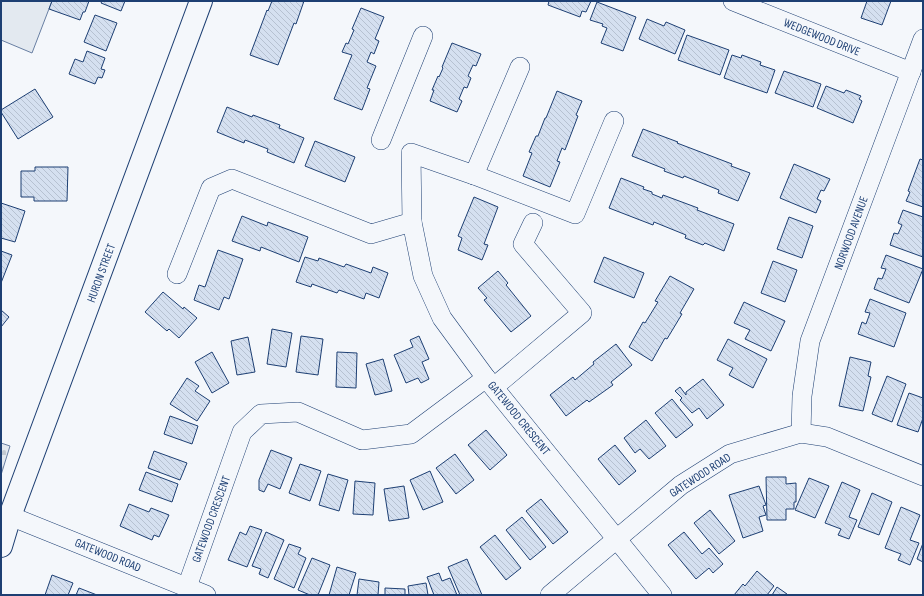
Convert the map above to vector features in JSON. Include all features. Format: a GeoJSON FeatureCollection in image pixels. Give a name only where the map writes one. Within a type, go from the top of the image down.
{"type":"FeatureCollection","features":[{"type":"Feature","properties":{"kind":"main road","name":"HURON STREET"},"geometry":{"type":"LineString","coordinates":[[1,546],[10,516],[202,1]]}},
{"type":"Feature","properties":{"kind":"street","name":"WEDGEWOOD DRIVE"},"geometry":{"type":"LineString","coordinates":[[733,1],[910,72]]}},
{"type":"Feature","properties":{"kind":"street"},"geometry":{"type":"LineString","coordinates":[[381,140],[423,36]]}},
{"type":"Feature","properties":{"kind":"street","name":"NORWOOD AVENUE"},"geometry":{"type":"LineString","coordinates":[[802,433],[802,396],[810,341],[923,39]]}},
{"type":"Feature","properties":{"kind":"street"},"geometry":{"type":"LineString","coordinates":[[474,175],[520,67]]}},
{"type":"Feature","properties":{"kind":"street"},"geometry":{"type":"LineString","coordinates":[[533,223],[523,244],[582,313],[490,382],[442,318],[424,276],[412,222],[411,153],[474,175],[575,214],[614,121]]}},
{"type":"Feature","properties":{"kind":"street"},"geometry":{"type":"LineString","coordinates":[[177,274],[211,188],[232,179],[371,234],[412,222]]}},
{"type":"Feature","properties":{"kind":"street","name":"GATEWOOD CRESCENT"},"geometry":{"type":"LineString","coordinates":[[187,587],[242,432],[261,414],[298,412],[362,440],[411,434],[490,382],[662,595]]}},
{"type":"Feature","properties":{"kind":"street","name":"GATEWOOD ROAD"},"geometry":{"type":"LineString","coordinates":[[550,595],[681,485],[730,454],[802,433],[827,438],[923,476]]}},
{"type":"Feature","properties":{"kind":"street","name":"GATEWOOD ROAD"},"geometry":{"type":"LineString","coordinates":[[10,516],[206,595]]}},
{"type":"Feature","properties":{"kind":"green space"},"geometry":{"type":"Polygon","coordinates":[[[1,1],[52,1],[32,53],[1,40],[1,1]]]}},
{"type":"Feature","properties":{"kind":"green space"},"geometry":{"type":"Polygon","coordinates":[[[1,443],[10,446],[1,475],[1,443]]]}},
{"type":"Feature","properties":{"kind":"building"},"geometry":{"type":"Polygon","coordinates":[[[52,1],[89,1],[80,20],[49,9],[52,1]]]}},
{"type":"Feature","properties":{"kind":"building"},"geometry":{"type":"Polygon","coordinates":[[[102,1],[125,1],[121,11],[101,3],[102,1]]]}},
{"type":"Feature","properties":{"kind":"building"},"geometry":{"type":"Polygon","coordinates":[[[272,1],[304,1],[296,24],[294,23],[278,65],[250,55],[267,10],[268,11],[272,1]]]}},
{"type":"Feature","properties":{"kind":"building"},"geometry":{"type":"Polygon","coordinates":[[[549,1],[591,1],[586,12],[582,11],[580,17],[548,5],[549,1]]]}},
{"type":"Feature","properties":{"kind":"building"},"geometry":{"type":"Polygon","coordinates":[[[867,1],[891,1],[882,25],[861,18],[867,1]]]}},
{"type":"Feature","properties":{"kind":"building"},"geometry":{"type":"Polygon","coordinates":[[[597,2],[636,17],[623,51],[601,43],[607,28],[602,26],[603,24],[590,20],[597,2]]]}},
{"type":"Feature","properties":{"kind":"building"},"geometry":{"type":"Polygon","coordinates":[[[361,8],[384,17],[375,39],[379,41],[374,54],[371,52],[367,62],[376,66],[367,88],[370,89],[362,110],[334,99],[352,55],[342,52],[346,43],[348,44],[354,30],[352,29],[361,8]]]}},
{"type":"Feature","properties":{"kind":"building"},"geometry":{"type":"Polygon","coordinates":[[[95,15],[117,23],[106,51],[84,42],[95,15]]]}},
{"type":"Feature","properties":{"kind":"building"},"geometry":{"type":"Polygon","coordinates":[[[647,19],[664,26],[666,22],[685,30],[675,54],[639,39],[647,19]]]}},
{"type":"Feature","properties":{"kind":"building"},"geometry":{"type":"Polygon","coordinates":[[[687,35],[729,50],[720,75],[678,60],[687,35]]]}},
{"type":"Feature","properties":{"kind":"building"},"geometry":{"type":"Polygon","coordinates":[[[452,43],[481,54],[476,66],[473,65],[468,76],[471,78],[467,88],[464,87],[459,99],[462,101],[457,112],[430,101],[434,90],[432,90],[443,68],[442,67],[452,43]]]}},
{"type":"Feature","properties":{"kind":"building"},"geometry":{"type":"Polygon","coordinates":[[[87,51],[105,58],[101,69],[105,70],[102,78],[98,77],[95,84],[69,74],[75,59],[83,62],[87,51]]]}},
{"type":"Feature","properties":{"kind":"building"},"geometry":{"type":"Polygon","coordinates":[[[732,55],[741,58],[742,55],[761,62],[760,65],[775,70],[767,93],[724,78],[732,55]]]}},
{"type":"Feature","properties":{"kind":"building"},"geometry":{"type":"Polygon","coordinates":[[[784,71],[821,84],[813,107],[775,93],[784,71]]]}},
{"type":"Feature","properties":{"kind":"building"},"geometry":{"type":"Polygon","coordinates":[[[826,86],[844,93],[846,90],[861,96],[859,99],[862,101],[853,123],[817,108],[826,86]]]}},
{"type":"Feature","properties":{"kind":"building"},"geometry":{"type":"Polygon","coordinates":[[[35,89],[53,117],[18,139],[1,110],[35,89]]]}},
{"type":"Feature","properties":{"kind":"building"},"geometry":{"type":"Polygon","coordinates":[[[557,91],[582,101],[565,150],[562,148],[557,161],[560,162],[550,187],[523,176],[532,153],[529,152],[536,136],[538,136],[557,91]]]}},
{"type":"Feature","properties":{"kind":"building"},"geometry":{"type":"Polygon","coordinates":[[[227,107],[252,117],[253,115],[280,125],[279,128],[304,138],[294,163],[267,152],[268,149],[245,140],[244,143],[217,132],[227,107]]]}},
{"type":"Feature","properties":{"kind":"building"},"geometry":{"type":"Polygon","coordinates":[[[643,129],[732,164],[731,166],[750,173],[738,201],[718,193],[719,190],[684,176],[683,178],[664,171],[665,169],[632,156],[643,129]]]}},
{"type":"Feature","properties":{"kind":"building"},"geometry":{"type":"Polygon","coordinates":[[[315,141],[355,157],[345,182],[305,166],[315,141]]]}},
{"type":"Feature","properties":{"kind":"building"},"geometry":{"type":"Polygon","coordinates":[[[920,159],[923,160],[923,207],[906,201],[910,192],[908,191],[920,159]]]}},
{"type":"Feature","properties":{"kind":"building"},"geometry":{"type":"Polygon","coordinates":[[[794,164],[830,179],[824,191],[821,190],[817,199],[821,201],[816,213],[780,198],[794,164]]]}},
{"type":"Feature","properties":{"kind":"building"},"geometry":{"type":"Polygon","coordinates":[[[35,167],[68,167],[67,201],[34,201],[34,197],[21,197],[21,171],[35,171],[35,167]]]}},
{"type":"Feature","properties":{"kind":"building"},"geometry":{"type":"Polygon","coordinates":[[[621,178],[644,187],[643,189],[652,192],[652,194],[662,198],[663,195],[734,224],[724,251],[705,243],[703,245],[685,238],[686,235],[654,222],[653,225],[609,208],[621,178]]]}},
{"type":"Feature","properties":{"kind":"building"},"geometry":{"type":"Polygon","coordinates":[[[474,197],[498,207],[484,244],[488,245],[482,260],[458,250],[462,238],[458,236],[474,197]]]}},
{"type":"Feature","properties":{"kind":"building"},"geometry":{"type":"Polygon","coordinates":[[[1,203],[25,211],[15,242],[1,238],[1,203]]]}},
{"type":"Feature","properties":{"kind":"building"},"geometry":{"type":"Polygon","coordinates":[[[903,210],[923,217],[923,257],[890,245],[894,233],[898,234],[902,225],[898,223],[903,210]]]}},
{"type":"Feature","properties":{"kind":"building"},"geometry":{"type":"Polygon","coordinates":[[[242,216],[267,226],[268,222],[308,237],[299,262],[261,247],[260,251],[232,241],[242,216]]]}},
{"type":"Feature","properties":{"kind":"building"},"geometry":{"type":"Polygon","coordinates":[[[789,217],[813,226],[802,258],[777,249],[789,217]]]}},
{"type":"Feature","properties":{"kind":"building"},"geometry":{"type":"Polygon","coordinates":[[[218,250],[243,259],[229,299],[224,297],[219,310],[194,300],[199,285],[205,287],[218,250]]]}},
{"type":"Feature","properties":{"kind":"building"},"geometry":{"type":"Polygon","coordinates":[[[1,251],[12,255],[1,283],[1,251]]]}},
{"type":"Feature","properties":{"kind":"building"},"geometry":{"type":"Polygon","coordinates":[[[886,255],[923,269],[909,303],[874,289],[878,278],[882,279],[886,269],[881,268],[886,255]]]}},
{"type":"Feature","properties":{"kind":"building"},"geometry":{"type":"Polygon","coordinates":[[[305,257],[318,261],[319,258],[344,267],[346,264],[371,273],[373,267],[388,273],[379,298],[366,293],[364,299],[339,290],[337,293],[312,284],[311,287],[296,282],[305,257]]]}},
{"type":"Feature","properties":{"kind":"building"},"geometry":{"type":"Polygon","coordinates":[[[604,257],[644,273],[634,298],[594,282],[604,257]]]}},
{"type":"Feature","properties":{"kind":"building"},"geometry":{"type":"Polygon","coordinates":[[[773,261],[797,270],[785,302],[761,293],[773,261]]]}},
{"type":"Feature","properties":{"kind":"building"},"geometry":{"type":"Polygon","coordinates":[[[498,271],[508,283],[506,285],[531,316],[511,332],[484,300],[487,298],[478,288],[498,271]]]}},
{"type":"Feature","properties":{"kind":"building"},"geometry":{"type":"Polygon","coordinates":[[[670,276],[694,289],[680,313],[682,314],[667,339],[665,338],[652,361],[629,347],[643,322],[645,323],[658,302],[655,301],[670,276]]]}},
{"type":"Feature","properties":{"kind":"building"},"geometry":{"type":"Polygon","coordinates":[[[163,292],[183,309],[184,307],[197,318],[179,338],[169,329],[167,331],[145,312],[163,292]]]}},
{"type":"Feature","properties":{"kind":"building"},"geometry":{"type":"Polygon","coordinates":[[[870,299],[906,313],[894,347],[858,334],[862,322],[866,324],[870,313],[865,312],[870,299]]]}},
{"type":"Feature","properties":{"kind":"building"},"geometry":{"type":"Polygon","coordinates":[[[744,302],[785,321],[771,351],[745,339],[750,330],[734,323],[744,302]]]}},
{"type":"Feature","properties":{"kind":"building"},"geometry":{"type":"Polygon","coordinates":[[[1,310],[9,317],[1,327],[1,310]]]}},
{"type":"Feature","properties":{"kind":"building"},"geometry":{"type":"Polygon","coordinates":[[[272,329],[292,333],[286,367],[267,364],[272,329]]]}},
{"type":"Feature","properties":{"kind":"building"},"geometry":{"type":"Polygon","coordinates":[[[301,336],[323,339],[318,375],[296,372],[301,336]]]}},
{"type":"Feature","properties":{"kind":"building"},"geometry":{"type":"Polygon","coordinates":[[[419,336],[429,359],[422,362],[429,379],[421,383],[418,378],[406,383],[394,355],[413,347],[410,340],[419,336]]]}},
{"type":"Feature","properties":{"kind":"building"},"geometry":{"type":"Polygon","coordinates":[[[248,337],[255,372],[237,375],[231,341],[248,337]]]}},
{"type":"Feature","properties":{"kind":"building"},"geometry":{"type":"Polygon","coordinates":[[[728,339],[767,359],[753,388],[729,375],[733,368],[717,360],[728,339]]]}},
{"type":"Feature","properties":{"kind":"building"},"geometry":{"type":"Polygon","coordinates":[[[616,344],[632,365],[611,382],[613,385],[589,402],[587,400],[566,416],[550,395],[573,377],[575,380],[594,364],[593,362],[616,344]]]}},
{"type":"Feature","properties":{"kind":"building"},"geometry":{"type":"Polygon","coordinates":[[[212,352],[229,383],[212,393],[195,362],[212,352]]]}},
{"type":"Feature","properties":{"kind":"building"},"geometry":{"type":"Polygon","coordinates":[[[337,352],[357,353],[356,388],[336,387],[337,352]]]}},
{"type":"Feature","properties":{"kind":"building"},"geometry":{"type":"Polygon","coordinates":[[[850,357],[871,362],[868,376],[871,377],[863,411],[839,406],[850,357]]]}},
{"type":"Feature","properties":{"kind":"building"},"geometry":{"type":"Polygon","coordinates":[[[383,359],[392,391],[375,395],[366,364],[383,359]]]}},
{"type":"Feature","properties":{"kind":"building"},"geometry":{"type":"Polygon","coordinates":[[[887,376],[906,384],[892,422],[872,414],[887,376]]]}},
{"type":"Feature","properties":{"kind":"building"},"geometry":{"type":"Polygon","coordinates":[[[187,378],[199,386],[195,391],[210,401],[197,421],[170,404],[187,378]]]}},
{"type":"Feature","properties":{"kind":"building"},"geometry":{"type":"Polygon","coordinates":[[[703,379],[724,405],[707,419],[699,408],[692,413],[680,400],[682,398],[675,391],[680,387],[686,395],[686,392],[703,379]]]}},
{"type":"Feature","properties":{"kind":"building"},"geometry":{"type":"Polygon","coordinates":[[[909,393],[923,398],[923,418],[918,432],[897,425],[909,393]]]}},
{"type":"Feature","properties":{"kind":"building"},"geometry":{"type":"Polygon","coordinates":[[[672,399],[693,425],[676,438],[655,413],[672,399]]]}},
{"type":"Feature","properties":{"kind":"building"},"geometry":{"type":"Polygon","coordinates":[[[170,416],[198,426],[192,444],[164,434],[170,416]]]}},
{"type":"Feature","properties":{"kind":"building"},"geometry":{"type":"Polygon","coordinates":[[[646,420],[666,446],[649,459],[640,449],[635,453],[624,438],[646,420]]]}},
{"type":"Feature","properties":{"kind":"building"},"geometry":{"type":"Polygon","coordinates":[[[486,430],[507,455],[490,470],[468,445],[486,430]]]}},
{"type":"Feature","properties":{"kind":"building"},"geometry":{"type":"Polygon","coordinates":[[[615,445],[636,471],[619,485],[598,459],[615,445]]]}},
{"type":"Feature","properties":{"kind":"building"},"geometry":{"type":"Polygon","coordinates":[[[271,450],[292,458],[280,489],[268,484],[264,492],[259,490],[259,480],[271,450]]]}},
{"type":"Feature","properties":{"kind":"building"},"geometry":{"type":"Polygon","coordinates":[[[154,451],[187,463],[180,480],[148,468],[154,451]]]}},
{"type":"Feature","properties":{"kind":"building"},"geometry":{"type":"Polygon","coordinates":[[[455,454],[474,480],[456,494],[436,468],[455,454]]]}},
{"type":"Feature","properties":{"kind":"building"},"geometry":{"type":"Polygon","coordinates":[[[300,464],[321,471],[310,501],[289,493],[300,464]]]}},
{"type":"Feature","properties":{"kind":"building"},"geometry":{"type":"Polygon","coordinates":[[[430,471],[443,502],[423,510],[410,480],[430,471]]]}},
{"type":"Feature","properties":{"kind":"building"},"geometry":{"type":"Polygon","coordinates":[[[146,472],[178,484],[172,502],[139,490],[146,472]]]}},
{"type":"Feature","properties":{"kind":"building"},"geometry":{"type":"Polygon","coordinates":[[[328,474],[348,480],[339,511],[319,505],[328,474]]]}},
{"type":"Feature","properties":{"kind":"building"},"geometry":{"type":"Polygon","coordinates":[[[766,477],[786,477],[786,484],[796,483],[796,502],[794,502],[794,509],[786,509],[786,520],[767,520],[766,477]]]}},
{"type":"Feature","properties":{"kind":"building"},"geometry":{"type":"Polygon","coordinates":[[[809,478],[829,486],[815,518],[795,510],[809,478]]]}},
{"type":"Feature","properties":{"kind":"building"},"geometry":{"type":"Polygon","coordinates":[[[355,481],[375,483],[373,515],[353,514],[355,481]]]}},
{"type":"Feature","properties":{"kind":"building"},"geometry":{"type":"Polygon","coordinates":[[[842,482],[860,490],[849,517],[857,520],[849,539],[838,535],[841,529],[825,523],[842,482]]]}},
{"type":"Feature","properties":{"kind":"building"},"geometry":{"type":"Polygon","coordinates":[[[404,486],[409,518],[389,521],[384,489],[404,486]]]}},
{"type":"Feature","properties":{"kind":"building"},"geometry":{"type":"Polygon","coordinates":[[[759,486],[766,505],[763,506],[766,515],[759,517],[763,531],[743,538],[729,495],[759,486]]]}},
{"type":"Feature","properties":{"kind":"building"},"geometry":{"type":"Polygon","coordinates":[[[872,493],[892,502],[879,535],[858,527],[872,493]]]}},
{"type":"Feature","properties":{"kind":"building"},"geometry":{"type":"Polygon","coordinates":[[[541,499],[568,532],[553,544],[526,511],[541,499]]]}},
{"type":"Feature","properties":{"kind":"building"},"geometry":{"type":"Polygon","coordinates":[[[129,504],[149,512],[151,508],[169,515],[159,537],[154,535],[152,540],[120,526],[129,504]]]}},
{"type":"Feature","properties":{"kind":"building"},"geometry":{"type":"Polygon","coordinates":[[[901,507],[920,515],[910,540],[919,543],[910,565],[898,560],[901,554],[885,548],[901,507]]]}},
{"type":"Feature","properties":{"kind":"building"},"geometry":{"type":"Polygon","coordinates":[[[710,510],[735,541],[719,554],[694,523],[710,510]]]}},
{"type":"Feature","properties":{"kind":"building"},"geometry":{"type":"Polygon","coordinates":[[[522,517],[546,547],[530,560],[506,530],[522,517]]]}},
{"type":"Feature","properties":{"kind":"building"},"geometry":{"type":"Polygon","coordinates":[[[250,526],[262,530],[247,567],[228,560],[240,532],[246,535],[250,526]]]}},
{"type":"Feature","properties":{"kind":"building"},"geometry":{"type":"Polygon","coordinates":[[[266,532],[284,540],[268,578],[259,574],[261,569],[252,566],[266,532]]]}},
{"type":"Feature","properties":{"kind":"building"},"geometry":{"type":"Polygon","coordinates":[[[684,532],[702,554],[709,548],[723,564],[713,573],[709,568],[696,579],[668,545],[684,532]]]}},
{"type":"Feature","properties":{"kind":"building"},"geometry":{"type":"Polygon","coordinates":[[[495,535],[521,568],[506,580],[480,547],[495,535]]]}},
{"type":"Feature","properties":{"kind":"building"},"geometry":{"type":"Polygon","coordinates":[[[923,543],[923,562],[917,559],[923,543]]]}},
{"type":"Feature","properties":{"kind":"building"},"geometry":{"type":"Polygon","coordinates":[[[289,544],[301,548],[298,554],[306,558],[294,588],[274,579],[289,544]]]}},
{"type":"Feature","properties":{"kind":"building"},"geometry":{"type":"Polygon","coordinates":[[[312,558],[330,565],[318,595],[310,595],[298,590],[312,558]]]}},
{"type":"Feature","properties":{"kind":"building"},"geometry":{"type":"Polygon","coordinates":[[[467,559],[482,595],[460,595],[448,567],[467,559]]]}},
{"type":"Feature","properties":{"kind":"building"},"geometry":{"type":"Polygon","coordinates":[[[337,567],[356,573],[349,595],[329,595],[337,567]]]}},
{"type":"Feature","properties":{"kind":"building"},"geometry":{"type":"Polygon","coordinates":[[[757,571],[774,586],[767,595],[734,595],[743,584],[745,586],[757,571]]]}},
{"type":"Feature","properties":{"kind":"building"},"geometry":{"type":"Polygon","coordinates":[[[439,573],[442,581],[450,578],[457,595],[434,595],[427,577],[439,573]]]}},
{"type":"Feature","properties":{"kind":"building"},"geometry":{"type":"Polygon","coordinates":[[[52,575],[73,583],[68,595],[45,595],[52,575]]]}},
{"type":"Feature","properties":{"kind":"building"},"geometry":{"type":"Polygon","coordinates":[[[359,579],[379,582],[378,595],[357,595],[359,579]]]}},
{"type":"Feature","properties":{"kind":"building"},"geometry":{"type":"Polygon","coordinates":[[[426,583],[428,595],[409,595],[408,586],[426,583]]]}},
{"type":"Feature","properties":{"kind":"building"},"geometry":{"type":"Polygon","coordinates":[[[777,587],[787,594],[787,595],[772,595],[777,587]]]}},
{"type":"Feature","properties":{"kind":"building"},"geometry":{"type":"Polygon","coordinates":[[[79,588],[97,595],[76,595],[79,588]]]}},
{"type":"Feature","properties":{"kind":"building"},"geometry":{"type":"Polygon","coordinates":[[[385,588],[405,589],[405,595],[385,595],[385,588]]]}}]}
